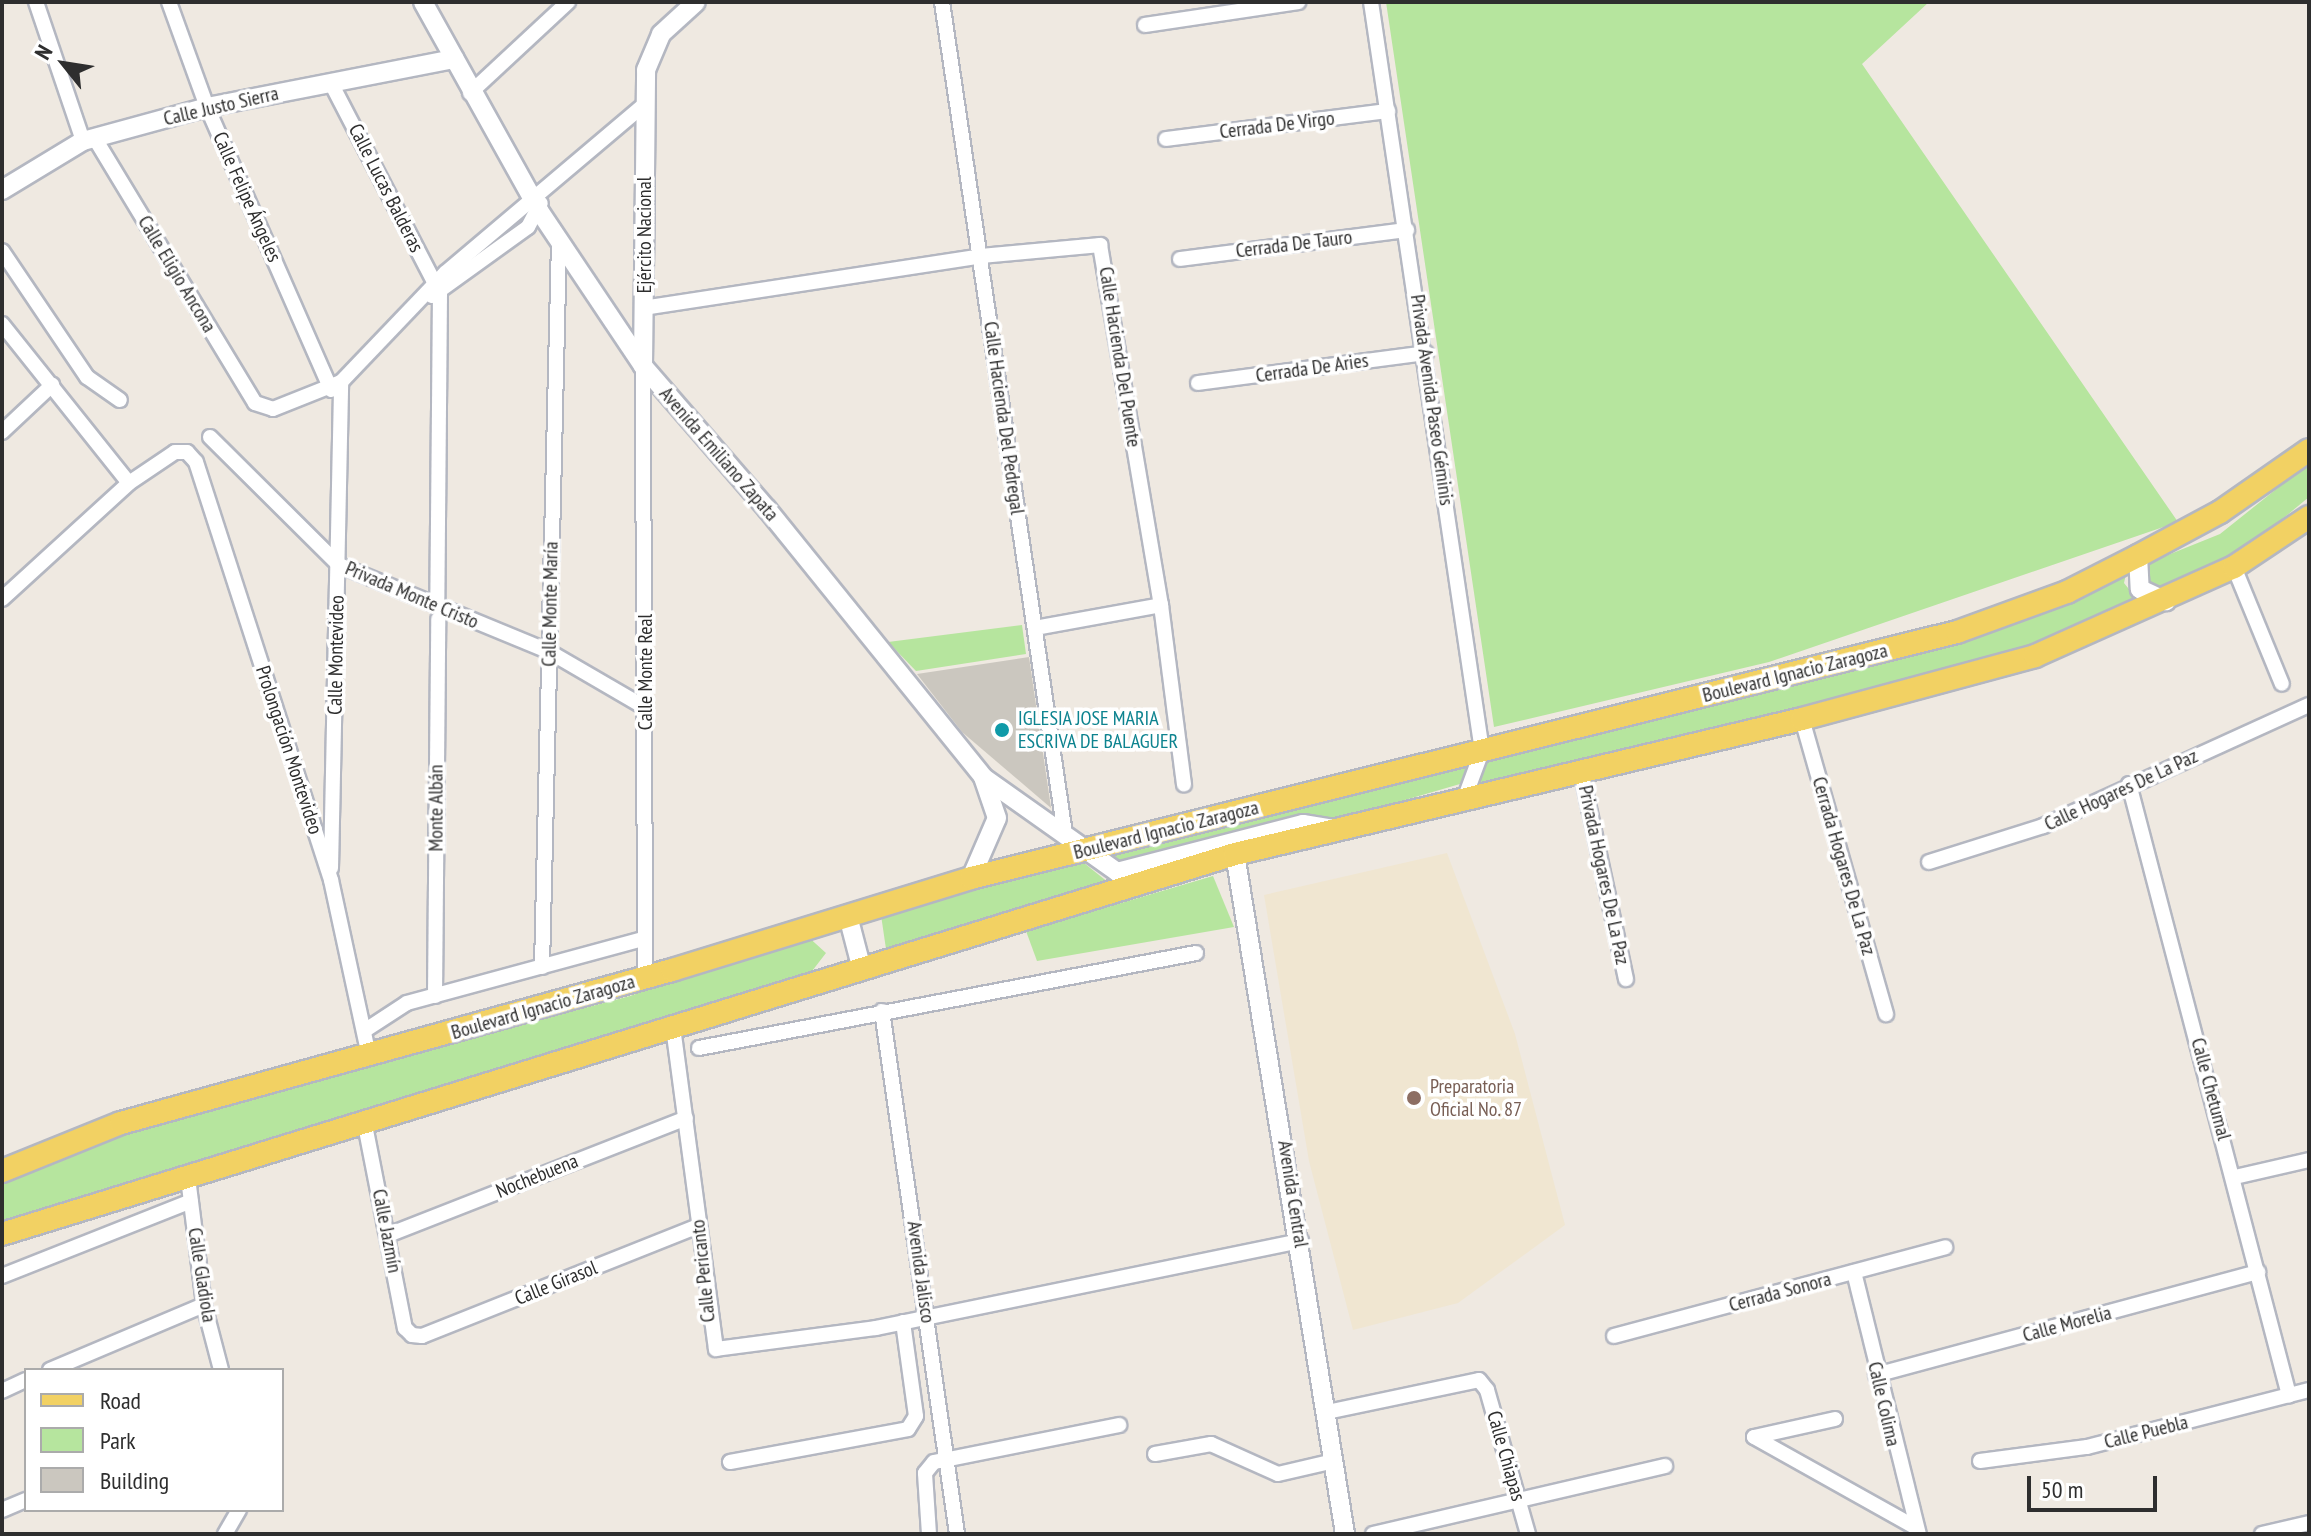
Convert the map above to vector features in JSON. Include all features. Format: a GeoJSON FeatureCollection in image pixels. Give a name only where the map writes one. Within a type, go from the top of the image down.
{"type":"FeatureCollection","features":[{"type":"Feature","properties":{"kind":"main road","name":"Boulevard Ignacio Zaragoza"},"geometry":{"type":"LineString","coordinates":[[2,1171],[121,1123],[645,978],[971,878],[1957,632],[2054,598],[2138,556],[2220,512],[2309,450]]}},
{"type":"Feature","properties":{"kind":"main road","name":"Boulevard Ignacio Zaragoza"},"geometry":{"type":"LineString","coordinates":[[2,1234],[189,1190],[365,1125],[861,966],[1235,854],[1802,719],[2035,656],[2168,600],[2234,567],[2309,517]]}},
{"type":"Feature","properties":{"kind":"street","name":"Calle Eligio Ancona"},"geometry":{"type":"LineString","coordinates":[[36,2],[88,139],[263,408],[336,386]]}},
{"type":"Feature","properties":{"kind":"street","name":"Calle Felipe Ángeles"},"geometry":{"type":"LineString","coordinates":[[169,2],[207,107],[336,386]]}},
{"type":"Feature","properties":{"kind":"street","name":"Avenida Emiliano Zapata"},"geometry":{"type":"LineString","coordinates":[[423,2],[470,93],[539,202],[559,242],[643,366],[983,777],[1065,834],[1106,870],[1123,872],[1303,824],[1334,829]]}},
{"type":"Feature","properties":{"kind":"street"},"geometry":{"type":"LineString","coordinates":[[470,93],[568,2]]}},
{"type":"Feature","properties":{"kind":"street","name":"Ejército Nacional"},"geometry":{"type":"LineString","coordinates":[[643,366],[645,104],[650,51],[696,2]]}},
{"type":"Feature","properties":{"kind":"street","name":"Calle Hacienda Del Pedregal"},"geometry":{"type":"LineString","coordinates":[[942,2],[1065,834]]}},
{"type":"Feature","properties":{"kind":"street"},"geometry":{"type":"LineString","coordinates":[[1145,25],[1298,2]]}},
{"type":"Feature","properties":{"kind":"street","name":"Privada Avenida Paseo Géminis"},"geometry":{"type":"LineString","coordinates":[[1371,2],[1426,353],[1482,751],[1465,797]]}},
{"type":"Feature","properties":{"kind":"street","name":"Calle Justo Sierra"},"geometry":{"type":"LineString","coordinates":[[2,190],[88,139],[207,107],[454,59]]}},
{"type":"Feature","properties":{"kind":"street","name":"Calle Lucas Balderas"},"geometry":{"type":"LineString","coordinates":[[331,83],[437,288]]}},
{"type":"Feature","properties":{"kind":"street"},"geometry":{"type":"LineString","coordinates":[[336,386],[424,298],[539,202],[645,104]]}},
{"type":"Feature","properties":{"kind":"street","name":"Cerrada De Virgo"},"geometry":{"type":"LineString","coordinates":[[1166,139],[1388,111]]}},
{"type":"Feature","properties":{"kind":"street","name":"Cerrada De Tauro"},"geometry":{"type":"LineString","coordinates":[[1180,259],[1407,230]]}},
{"type":"Feature","properties":{"kind":"street","name":"Calle Monte María"},"geometry":{"type":"LineString","coordinates":[[542,967],[559,242]]}},
{"type":"Feature","properties":{"kind":"street","name":"Calle Hacienda Del Puente"},"geometry":{"type":"LineString","coordinates":[[643,308],[981,256],[1100,245],[1161,605],[1184,785]]}},
{"type":"Feature","properties":{"kind":"street"},"geometry":{"type":"LineString","coordinates":[[2,251],[87,377],[120,400]]}},
{"type":"Feature","properties":{"kind":"street","name":"Monte Albán"},"geometry":{"type":"LineString","coordinates":[[435,996],[437,288]]}},
{"type":"Feature","properties":{"kind":"street"},"geometry":{"type":"LineString","coordinates":[[2,324],[129,483],[2,599]]}},
{"type":"Feature","properties":{"kind":"street","name":"Cerrada De Aries"},"geometry":{"type":"LineString","coordinates":[[1198,383],[1426,353]]}},
{"type":"Feature","properties":{"kind":"street","name":"Calle Monte Real"},"geometry":{"type":"LineString","coordinates":[[643,366],[646,708],[642,939],[645,978]]}},
{"type":"Feature","properties":{"kind":"street"},"geometry":{"type":"LineString","coordinates":[[2,432],[52,385]]}},
{"type":"Feature","properties":{"kind":"street","name":"Calle Montevideo"},"geometry":{"type":"LineString","coordinates":[[331,880],[339,565],[336,386]]}},
{"type":"Feature","properties":{"kind":"street","name":"Privada Monte Cristo"},"geometry":{"type":"LineString","coordinates":[[210,437],[339,565],[438,612],[548,651],[646,708]]}},
{"type":"Feature","properties":{"kind":"street","name":"Prolongación Montevideo"},"geometry":{"type":"LineString","coordinates":[[129,483],[175,452],[187,452],[196,462],[331,880],[369,1056]]}},
{"type":"Feature","properties":{"kind":"street"},"geometry":{"type":"LineString","coordinates":[[2138,556],[2140,589],[2156,601],[2168,600]]}},
{"type":"Feature","properties":{"kind":"street"},"geometry":{"type":"LineString","coordinates":[[2234,567],[2282,684]]}},
{"type":"Feature","properties":{"kind":"street"},"geometry":{"type":"LineString","coordinates":[[1035,628],[1161,605]]}},
{"type":"Feature","properties":{"kind":"street","name":"Calle Hogares De La Paz"},"geometry":{"type":"LineString","coordinates":[[1929,862],[2043,826],[2129,784],[2309,705]]}},
{"type":"Feature","properties":{"kind":"street","name":"Cerrada Hogares De La Paz"},"geometry":{"type":"LineString","coordinates":[[1802,719],[1886,1014]]}},
{"type":"Feature","properties":{"kind":"street","name":"Privada Hogares De La Paz"},"geometry":{"type":"LineString","coordinates":[[1581,771],[1626,979]]}},
{"type":"Feature","properties":{"kind":"street"},"geometry":{"type":"LineString","coordinates":[[971,878],[997,818],[983,777]]}},
{"type":"Feature","properties":{"kind":"street","name":"Calle Chetumal"},"geometry":{"type":"LineString","coordinates":[[2129,784],[2235,1177],[2289,1395]]}},
{"type":"Feature","properties":{"kind":"street","name":"Avenida Central"},"geometry":{"type":"LineString","coordinates":[[1235,854],[1301,1241],[1345,1534]]}},
{"type":"Feature","properties":{"kind":"street"},"geometry":{"type":"LineString","coordinates":[[848,916],[861,966]]}},
{"type":"Feature","properties":{"kind":"street"},"geometry":{"type":"LineString","coordinates":[[364,1031],[407,1003],[642,939]]}},
{"type":"Feature","properties":{"kind":"street"},"geometry":{"type":"LineString","coordinates":[[699,1048],[1196,953]]}},
{"type":"Feature","properties":{"kind":"street","name":"Avenida Jalisco"},"geometry":{"type":"LineString","coordinates":[[882,1011],[957,1534]]}},
{"type":"Feature","properties":{"kind":"street","name":"Calle Pericanto"},"geometry":{"type":"LineString","coordinates":[[673,1027],[716,1349],[903,1322],[1301,1241]]}},
{"type":"Feature","properties":{"kind":"street","name":"Nochebuena"},"geometry":{"type":"LineString","coordinates":[[388,1235],[686,1118]]}},
{"type":"Feature","properties":{"kind":"street","name":"Calle Jazmín"},"geometry":{"type":"LineString","coordinates":[[365,1125],[405,1328],[412,1335]]}},
{"type":"Feature","properties":{"kind":"street"},"geometry":{"type":"LineString","coordinates":[[2235,1177],[2309,1160]]}},
{"type":"Feature","properties":{"kind":"street"},"geometry":{"type":"LineString","coordinates":[[2,1276],[189,1190]]}},
{"type":"Feature","properties":{"kind":"street","name":"Calle Gladiola"},"geometry":{"type":"LineString","coordinates":[[189,1190],[204,1305],[220,1368]]}},
{"type":"Feature","properties":{"kind":"street","name":"Calle Girasol"},"geometry":{"type":"LineString","coordinates":[[412,1335],[422,1336],[699,1226]]}},
{"type":"Feature","properties":{"kind":"street","name":"Cerrada Sonora"},"geometry":{"type":"LineString","coordinates":[[1614,1336],[1945,1247]]}},
{"type":"Feature","properties":{"kind":"street","name":"Calle Colima"},"geometry":{"type":"LineString","coordinates":[[1854,1272],[1876,1375],[1916,1530]]}},
{"type":"Feature","properties":{"kind":"street","name":"Calle Morelia"},"geometry":{"type":"LineString","coordinates":[[1876,1375],[2258,1272]]}},
{"type":"Feature","properties":{"kind":"street"},"geometry":{"type":"LineString","coordinates":[[55,1368],[204,1305]]}},
{"type":"Feature","properties":{"kind":"street"},"geometry":{"type":"LineString","coordinates":[[730,1462],[908,1429],[916,1416],[903,1322]]}},
{"type":"Feature","properties":{"kind":"street","name":"Calle Chiapas"},"geometry":{"type":"LineString","coordinates":[[1327,1412],[1479,1380],[1520,1498],[1528,1534]]}},
{"type":"Feature","properties":{"kind":"street"},"geometry":{"type":"LineString","coordinates":[[2,1391],[24,1381]]}},
{"type":"Feature","properties":{"kind":"street","name":"Calle Puebla"},"geometry":{"type":"LineString","coordinates":[[1980,1461],[2087,1447],[2309,1390]]}},
{"type":"Feature","properties":{"kind":"street"},"geometry":{"type":"LineString","coordinates":[[1835,1419],[1754,1437],[1916,1530]]}},
{"type":"Feature","properties":{"kind":"street"},"geometry":{"type":"LineString","coordinates":[[929,1534],[925,1473],[946,1459],[1119,1425]]}},
{"type":"Feature","properties":{"kind":"street"},"geometry":{"type":"LineString","coordinates":[[1155,1454],[1211,1444],[1278,1474],[1334,1461]]}},
{"type":"Feature","properties":{"kind":"street"},"geometry":{"type":"LineString","coordinates":[[1373,1534],[1665,1466]]}},
{"type":"Feature","properties":{"kind":"street"},"geometry":{"type":"LineString","coordinates":[[2,1510],[24,1501]]}},
{"type":"Feature","properties":{"kind":"street"},"geometry":{"type":"LineString","coordinates":[[225,1534],[238,1512]]}},
{"type":"Feature","properties":{"kind":"street"},"geometry":{"type":"LineString","coordinates":[[2262,1534],[2309,1523]]}},
{"type":"Feature","properties":{"kind":"shaded area","name":"Preparatoria Oficial No. 87"},"geometry":{"type":"Polygon","coordinates":[[[1447,853],[1515,1034],[1565,1225],[1458,1303],[1353,1330],[1309,1161],[1264,895],[1447,853]]]}},
{"type":"Feature","properties":{"kind":"green space"},"geometry":{"type":"Polygon","coordinates":[[[1386,2],[1929,2],[1862,64],[2178,522],[1769,662],[1494,727],[1386,2]]]}},
{"type":"Feature","properties":{"kind":"green space"},"geometry":{"type":"Polygon","coordinates":[[[2309,463],[2309,497],[2246,549],[2154,595],[2138,567],[2220,534],[2309,463]]]}},
{"type":"Feature","properties":{"kind":"green space"},"geometry":{"type":"Polygon","coordinates":[[[2128,565],[2124,583],[2141,604],[2054,640],[1832,703],[1480,784],[1485,754],[1705,703],[2128,565]]]}},
{"type":"Feature","properties":{"kind":"green space"},"geometry":{"type":"Polygon","coordinates":[[[1022,625],[1026,654],[916,671],[888,642],[1022,625]]]}},
{"type":"Feature","properties":{"kind":"green space"},"geometry":{"type":"Polygon","coordinates":[[[1470,759],[1460,784],[1333,821],[1128,865],[1107,863],[1097,850],[1470,759]]]}},
{"type":"Feature","properties":{"kind":"green space"},"geometry":{"type":"Polygon","coordinates":[[[1079,859],[1109,883],[886,949],[881,915],[1079,859]]]}},
{"type":"Feature","properties":{"kind":"green space"},"geometry":{"type":"Polygon","coordinates":[[[1213,876],[1234,927],[1037,961],[1026,931],[1213,876]]]}},
{"type":"Feature","properties":{"kind":"green space"},"geometry":{"type":"Polygon","coordinates":[[[805,934],[826,953],[809,975],[2,1224],[2,1174],[68,1144],[630,996],[805,934]]]}},
{"type":"Feature","properties":{"kind":"building","name":"IGLESIA JOSE MARIA ESCRIVA DE BALAGUER"},"geometry":{"type":"Polygon","coordinates":[[[1029,657],[1051,808],[962,732],[917,674],[1029,657]]]}},
{"type":"Feature","properties":{"kind":"place","name":"IGLESIA JOSE MARIA ESCRIVA DE BALAGUER"},"geometry":{"type":"Point","coordinates":[1002,730]}},
{"type":"Feature","properties":{"kind":"place","name":"Preparatoria Oficial No. 87"},"geometry":{"type":"Point","coordinates":[1414,1098]}}]}
